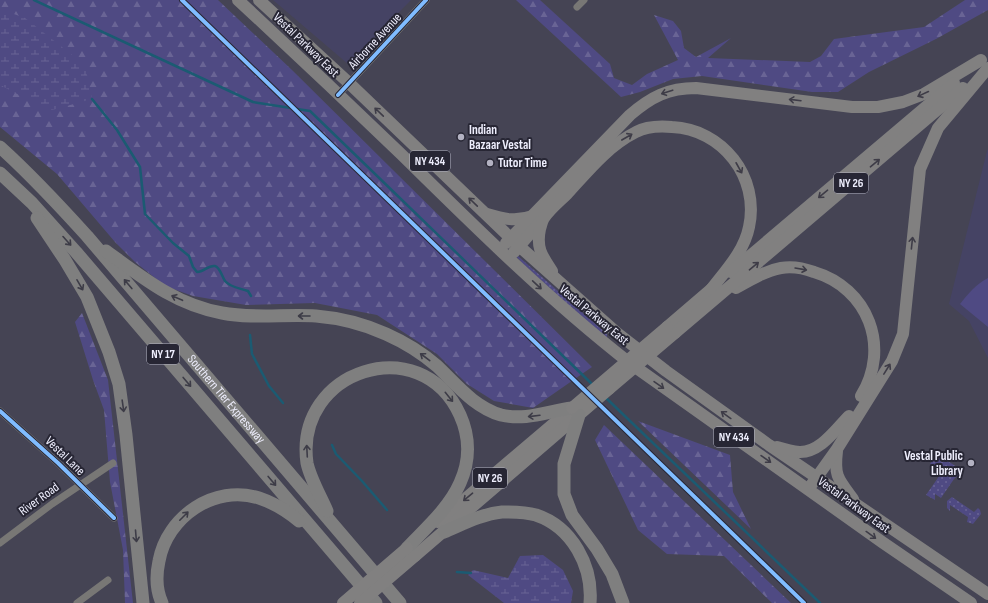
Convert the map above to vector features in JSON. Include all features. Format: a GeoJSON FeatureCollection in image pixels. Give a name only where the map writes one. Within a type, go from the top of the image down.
{"type":"FeatureCollection","features":[{"type":"Feature","properties":{"kind":"highway","name":"Southern Tier Expressway"},"geometry":{"type":"LineString","coordinates":[[0,147],[30,175],[87,236],[400,603]]}},
{"type":"Feature","properties":{"kind":"highway","name":"Southern Tier Expressway"},"geometry":{"type":"LineString","coordinates":[[0,173],[32,203],[76,252],[376,603]]}},
{"type":"Feature","properties":{"kind":"highway"},"geometry":{"type":"LineString","coordinates":[[0,173],[36,218],[65,260],[87,297],[109,352],[119,384],[122,405],[143,603]]}},
{"type":"Feature","properties":{"kind":"highway"},"geometry":{"type":"LineString","coordinates":[[87,236],[148,282],[164,292],[193,305],[222,313],[250,316],[316,316],[344,320],[387,334],[416,350],[435,365],[473,401],[488,410],[502,415],[523,417],[538,416],[555,410],[576,411],[564,464],[564,494],[572,515],[597,549],[612,574],[623,603]]}},
{"type":"Feature","properties":{"kind":"highway"},"geometry":{"type":"LineString","coordinates":[[335,527],[316,486],[308,464],[306,444],[314,415],[325,397],[337,386],[356,374],[375,369],[392,368],[409,371],[426,377],[444,390],[455,404],[465,426],[468,444],[467,459],[461,482],[446,506],[411,552]]}},
{"type":"Feature","properties":{"kind":"highway"},"geometry":{"type":"LineString","coordinates":[[162,603],[157,581],[157,571],[161,549],[172,529],[183,516],[190,510],[207,502],[224,496],[240,495],[259,498],[276,505],[297,519],[322,540]]}},
{"type":"Feature","properties":{"kind":"highway"},"geometry":{"type":"LineString","coordinates":[[444,532],[482,516],[502,512],[525,512],[545,519],[569,537],[581,553],[588,574],[590,603]]}},
{"type":"Feature","properties":{"kind":"main road","name":"Vestal Parkway East"},"geometry":{"type":"LineString","coordinates":[[238,0],[562,308],[630,364],[971,603]]}},
{"type":"Feature","properties":{"kind":"main road","name":"Vestal Parkway East"},"geometry":{"type":"LineString","coordinates":[[260,0],[515,242],[617,333],[660,367],[769,446],[988,594]]}},
{"type":"Feature","properties":{"kind":"main road"},"geometry":{"type":"LineString","coordinates":[[509,258],[515,242],[630,115],[646,101],[661,94],[676,90],[696,88],[852,107],[878,107],[903,102],[924,94],[986,62]]}},
{"type":"Feature","properties":{"kind":"main road"},"geometry":{"type":"LineString","coordinates":[[813,476],[837,449],[892,361],[903,334],[920,169],[938,128],[986,62]]}},
{"type":"Feature","properties":{"kind":"main road","name":"NY 26"},"geometry":{"type":"LineString","coordinates":[[343,603],[411,552],[986,62]]}},
{"type":"Feature","properties":{"kind":"main road"},"geometry":{"type":"LineString","coordinates":[[485,213],[511,220],[538,217],[606,152],[637,131],[653,127],[667,126],[680,127],[699,132],[727,150],[739,166],[747,184],[751,205],[750,226],[742,247],[712,295]]}},
{"type":"Feature","properties":{"kind":"main road"},"geometry":{"type":"LineString","coordinates":[[538,217],[538,240],[540,249],[545,260],[563,286]]}},
{"type":"Feature","properties":{"kind":"main road"},"geometry":{"type":"LineString","coordinates":[[500,249],[515,242]]}},
{"type":"Feature","properties":{"kind":"main road"},"geometry":{"type":"LineString","coordinates":[[712,295],[766,272],[781,268],[803,269],[823,274],[841,285],[861,306],[870,325],[875,346],[874,369],[868,386],[805,487]]}},
{"type":"Feature","properties":{"kind":"main road","name":"NY 26"},"geometry":{"type":"LineString","coordinates":[[360,603],[411,552],[444,532],[576,411]]}},
{"type":"Feature","properties":{"kind":"main road"},"geometry":{"type":"LineString","coordinates":[[769,446],[798,452],[807,451],[817,447],[849,416]]}},
{"type":"Feature","properties":{"kind":"main road"},"geometry":{"type":"LineString","coordinates":[[837,449],[835,466],[836,472],[840,482],[859,507]]}},
{"type":"Feature","properties":{"kind":"street","name":"Airborne Avenue"},"geometry":{"type":"LineString","coordinates":[[338,95],[426,0]]}},
{"type":"Feature","properties":{"kind":"street"},"geometry":{"type":"LineString","coordinates":[[577,7],[584,0]]}},
{"type":"Feature","properties":{"kind":"street","name":"Vestal Lane"},"geometry":{"type":"LineString","coordinates":[[0,411],[58,463],[114,518]]}},
{"type":"Feature","properties":{"kind":"street","name":"River Road"},"geometry":{"type":"LineString","coordinates":[[0,543],[113,463]]}},
{"type":"Feature","properties":{"kind":"street"},"geometry":{"type":"LineString","coordinates":[[77,603],[108,580]]}},
{"type":"Feature","properties":{"kind":"shaded area"},"geometry":{"type":"Polygon","coordinates":[[[273,0],[411,0],[348,64],[273,0]]]}},
{"type":"Feature","properties":{"kind":"shaded area"},"geometry":{"type":"Polygon","coordinates":[[[988,149],[988,358],[969,321],[949,304],[988,149]]]}},
{"type":"Feature","properties":{"kind":"green space"},"geometry":{"type":"Polygon","coordinates":[[[0,0],[218,0],[292,70],[592,367],[533,408],[494,401],[467,384],[437,354],[377,315],[315,303],[246,305],[193,296],[165,286],[135,262],[115,242],[57,174],[0,127],[0,0]]]}},
{"type":"Feature","properties":{"kind":"green space"},"geometry":{"type":"Polygon","coordinates":[[[516,0],[540,0],[610,64],[614,78],[632,85],[647,74],[678,60],[654,15],[673,21],[681,31],[684,48],[696,57],[731,38],[708,58],[810,62],[821,56],[834,39],[924,27],[965,0],[988,0],[988,10],[936,39],[869,72],[838,92],[812,92],[702,76],[673,79],[640,92],[621,97],[516,0]]]}},
{"type":"Feature","properties":{"kind":"green space"},"geometry":{"type":"Polygon","coordinates":[[[0,9],[25,18],[85,65],[92,99],[52,110],[0,85],[0,9]]]}},
{"type":"Feature","properties":{"kind":"green space"},"geometry":{"type":"Polygon","coordinates":[[[516,256],[518,256],[607,334],[607,340],[522,263],[516,256]]]}},
{"type":"Feature","properties":{"kind":"green space"},"geometry":{"type":"Polygon","coordinates":[[[988,278],[988,327],[960,304],[976,286],[988,278]]]}},
{"type":"Feature","properties":{"kind":"green space"},"geometry":{"type":"Polygon","coordinates":[[[82,313],[108,380],[133,603],[125,603],[123,550],[110,482],[104,410],[75,322],[82,313]]]}},
{"type":"Feature","properties":{"kind":"green space"},"geometry":{"type":"Polygon","coordinates":[[[638,421],[730,455],[733,492],[751,529],[638,421]]]}},
{"type":"Feature","properties":{"kind":"green space"},"geometry":{"type":"Polygon","coordinates":[[[604,425],[791,603],[772,603],[724,556],[667,554],[638,530],[595,440],[604,425]]]}},
{"type":"Feature","properties":{"kind":"green space"},"geometry":{"type":"Polygon","coordinates":[[[937,454],[963,471],[954,479],[941,498],[935,494],[935,500],[926,495],[942,472],[930,464],[937,454]]]}},
{"type":"Feature","properties":{"kind":"green space"},"geometry":{"type":"Polygon","coordinates":[[[952,497],[974,512],[978,508],[980,510],[981,514],[973,524],[967,522],[968,517],[950,505],[950,511],[947,508],[947,501],[952,497]]]}},
{"type":"Feature","properties":{"kind":"green space"},"geometry":{"type":"Polygon","coordinates":[[[543,555],[563,570],[573,591],[571,603],[504,603],[468,575],[473,570],[508,578],[520,556],[543,555]]]}},
{"type":"Feature","properties":{"kind":"waterway"},"geometry":{"type":"LineString","coordinates":[[34,0],[253,102],[310,111],[593,385]]}},
{"type":"Feature","properties":{"kind":"waterway"},"geometry":{"type":"LineString","coordinates":[[92,99],[117,130],[140,167],[145,214],[173,243],[189,256],[193,267],[197,272],[215,266],[220,270],[227,283],[248,291],[251,296]]}},
{"type":"Feature","properties":{"kind":"waterway"},"geometry":{"type":"LineString","coordinates":[[250,335],[252,354],[269,386],[283,403]]}},
{"type":"Feature","properties":{"kind":"waterway"},"geometry":{"type":"LineString","coordinates":[[605,397],[820,603]]}},
{"type":"Feature","properties":{"kind":"waterway"},"geometry":{"type":"LineString","coordinates":[[332,445],[336,454],[387,510]]}},
{"type":"Feature","properties":{"kind":"waterway"},"geometry":{"type":"LineString","coordinates":[[457,572],[471,573]]}},
{"type":"Feature","properties":{"kind":"cycle path"},"geometry":{"type":"LineString","coordinates":[[182,0],[804,603]]}},
{"type":"Feature","properties":{"kind":"cycle path"},"geometry":{"type":"LineString","coordinates":[[338,95],[426,0]]}},
{"type":"Feature","properties":{"kind":"cycle path"},"geometry":{"type":"LineString","coordinates":[[0,411],[58,463],[114,518]]}},
{"type":"Feature","properties":{"kind":"place","name":"Indian Bazaar Vestal"},"geometry":{"type":"Point","coordinates":[461,137]}},
{"type":"Feature","properties":{"kind":"place","name":"Tutor Time"},"geometry":{"type":"Point","coordinates":[490,163]}},
{"type":"Feature","properties":{"kind":"place","name":"Vestal Public Library"},"geometry":{"type":"Point","coordinates":[971,463]}}]}
